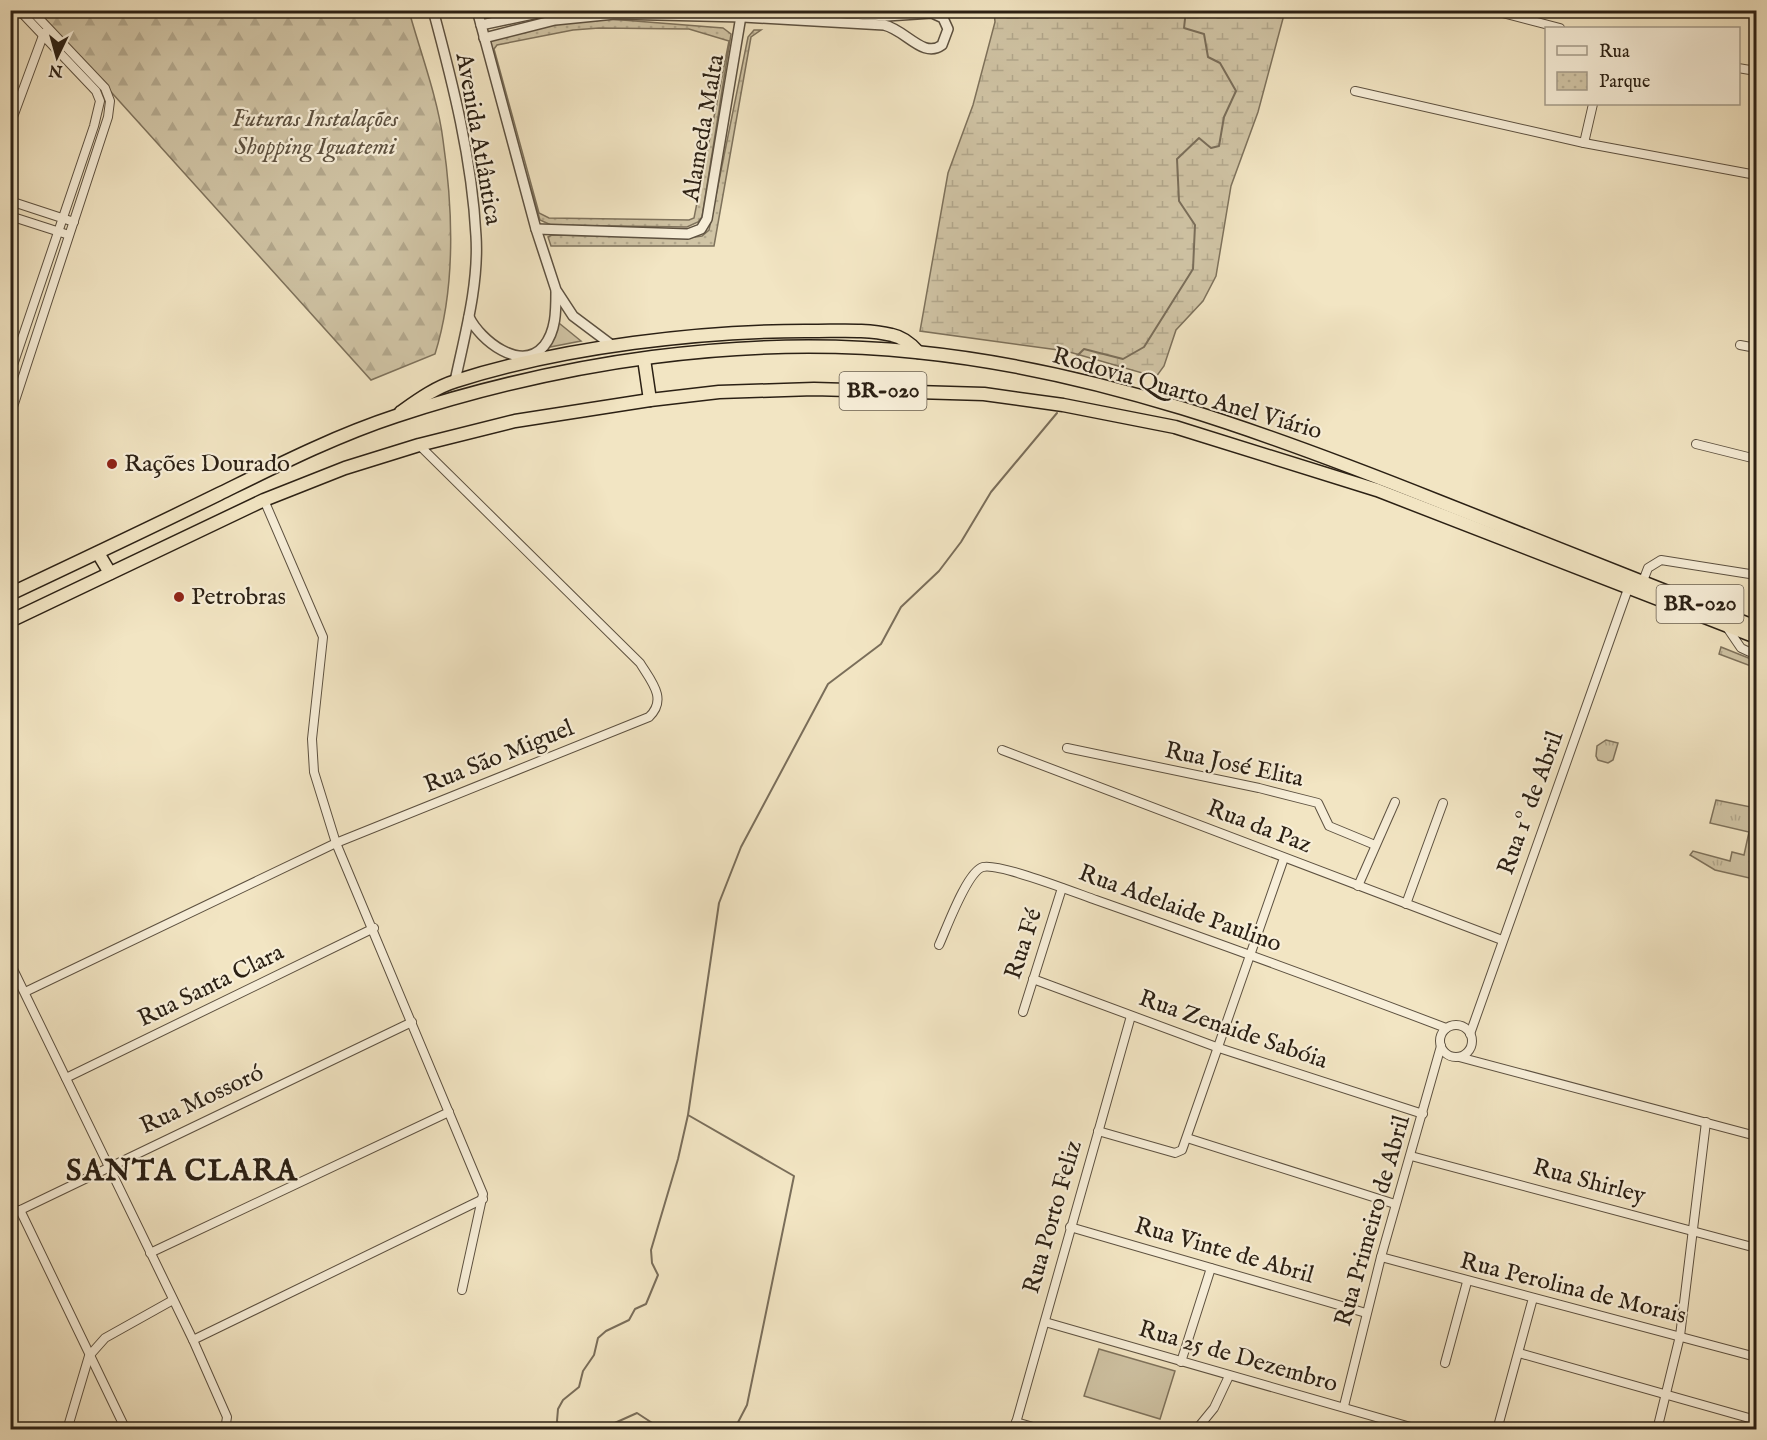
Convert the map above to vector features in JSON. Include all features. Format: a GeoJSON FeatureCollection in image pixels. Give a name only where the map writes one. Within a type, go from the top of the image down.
{"type":"FeatureCollection","features":[{"type":"Feature","properties":{"kind":"highway"},"geometry":{"type":"LineString","coordinates":[[394,417],[417,400],[455,381],[535,361],[613,346],[741,333],[848,331],[891,335],[906,341],[918,352]]}},
{"type":"Feature","properties":{"kind":"highway","name":"Rodovia Quarto Anel Viário"},"geometry":{"type":"LineString","coordinates":[[10,594],[290,460],[394,417],[525,380],[644,359],[699,352],[830,346],[918,352],[1073,377],[1300,446],[1755,626]]}},
{"type":"Feature","properties":{"kind":"highway"},"geometry":{"type":"LineString","coordinates":[[644,359],[650,400]]}},
{"type":"Feature","properties":{"kind":"highway","name":"Rodovia Quarto Anel Viário"},"geometry":{"type":"LineString","coordinates":[[10,621],[264,500],[345,468],[419,445],[515,421],[650,400],[773,389],[940,392],[1003,396],[1137,418],[1206,436],[1377,490],[1725,625],[1755,626]]}},
{"type":"Feature","properties":{"kind":"highway"},"geometry":{"type":"LineString","coordinates":[[98,553],[110,573]]}},
{"type":"Feature","properties":{"kind":"street"},"geometry":{"type":"LineString","coordinates":[[10,374],[94,126],[99,96],[19,10]]}},
{"type":"Feature","properties":{"kind":"street"},"geometry":{"type":"LineString","coordinates":[[10,416],[13,398],[104,129],[110,101],[105,88],[31,10]]}},
{"type":"Feature","properties":{"kind":"street","name":"Avenida Atlântica"},"geometry":{"type":"LineString","coordinates":[[433,10],[456,98],[469,168],[476,237],[469,317],[455,381]]}},
{"type":"Feature","properties":{"kind":"street","name":"Avenida Atlântica"},"geometry":{"type":"LineString","coordinates":[[477,10],[536,229],[556,290],[564,305],[578,321],[613,346]]}},
{"type":"Feature","properties":{"kind":"street"},"geometry":{"type":"LineString","coordinates":[[481,25],[552,10]]}},
{"type":"Feature","properties":{"kind":"street"},"geometry":{"type":"LineString","coordinates":[[484,38],[555,20],[615,14],[743,14],[884,25],[905,33],[921,47],[929,50],[942,45],[947,36],[947,23],[939,15],[887,16],[792,10]]}},
{"type":"Feature","properties":{"kind":"street"},"geometry":{"type":"LineString","coordinates":[[1491,10],[1556,27]]}},
{"type":"Feature","properties":{"kind":"street","name":"Alameda Malta"},"geometry":{"type":"LineString","coordinates":[[536,229],[688,234],[700,229],[707,219],[743,14]]}},
{"type":"Feature","properties":{"kind":"street"},"geometry":{"type":"LineString","coordinates":[[905,33],[909,14]]}},
{"type":"Feature","properties":{"kind":"street"},"geometry":{"type":"LineString","coordinates":[[10,124],[47,26]]}},
{"type":"Feature","properties":{"kind":"street"},"geometry":{"type":"LineString","coordinates":[[1740,68],[1756,71]]}},
{"type":"Feature","properties":{"kind":"street"},"geometry":{"type":"LineString","coordinates":[[1355,91],[1584,143],[1756,175]]}},
{"type":"Feature","properties":{"kind":"street"},"geometry":{"type":"LineString","coordinates":[[1584,143],[1593,105]]}},
{"type":"Feature","properties":{"kind":"street"},"geometry":{"type":"LineString","coordinates":[[94,126],[104,129]]}},
{"type":"Feature","properties":{"kind":"street"},"geometry":{"type":"LineString","coordinates":[[10,201],[74,222]]}},
{"type":"Feature","properties":{"kind":"street"},"geometry":{"type":"LineString","coordinates":[[10,216],[69,236]]}},
{"type":"Feature","properties":{"kind":"street"},"geometry":{"type":"LineString","coordinates":[[469,317],[475,330],[499,349],[524,356],[534,354],[543,346],[550,334],[556,316],[556,290]]}},
{"type":"Feature","properties":{"kind":"street"},"geometry":{"type":"LineString","coordinates":[[1740,345],[1756,348]]}},
{"type":"Feature","properties":{"kind":"street"},"geometry":{"type":"LineString","coordinates":[[1696,444],[1756,459]]}},
{"type":"Feature","properties":{"kind":"street","name":"Rua São Miguel"},"geometry":{"type":"LineString","coordinates":[[25,992],[336,843],[649,717],[659,702],[657,690],[640,663],[419,445]]}},
{"type":"Feature","properties":{"kind":"street"},"geometry":{"type":"LineString","coordinates":[[264,500],[323,637],[312,754],[314,772],[336,843],[374,928],[482,1188],[483,1199],[462,1290]]}},
{"type":"Feature","properties":{"kind":"street"},"geometry":{"type":"LineString","coordinates":[[1643,580],[1648,568],[1660,560],[1756,575]]}},
{"type":"Feature","properties":{"kind":"street","name":"Rua 1º de Abril"},"geometry":{"type":"LineString","coordinates":[[1470,1034],[1629,586]]}},
{"type":"Feature","properties":{"kind":"street"},"geometry":{"type":"LineString","coordinates":[[1725,625],[1738,645],[1756,655]]}},
{"type":"Feature","properties":{"kind":"street","name":"Rua José Elita"},"geometry":{"type":"LineString","coordinates":[[1067,748],[1260,788],[1318,803],[1322,806],[1323,817],[1329,826],[1375,845]]}},
{"type":"Feature","properties":{"kind":"street","name":"Rua da Paz"},"geometry":{"type":"LineString","coordinates":[[1002,750],[1502,940]]}},
{"type":"Feature","properties":{"kind":"street"},"geometry":{"type":"LineString","coordinates":[[1358,886],[1395,802]]}},
{"type":"Feature","properties":{"kind":"street"},"geometry":{"type":"LineString","coordinates":[[1406,904],[1443,803]]}},
{"type":"Feature","properties":{"kind":"street"},"geometry":{"type":"LineString","coordinates":[[1098,1131],[1175,1153],[1182,1150],[1284,858]]}},
{"type":"Feature","properties":{"kind":"street","name":"Rua Adelaide Paulino"},"geometry":{"type":"LineString","coordinates":[[939,945],[966,886],[981,867],[1006,870],[1251,954],[1446,1029]]}},
{"type":"Feature","properties":{"kind":"street","name":"Rua Fé"},"geometry":{"type":"LineString","coordinates":[[1023,1012],[1062,888]]}},
{"type":"Feature","properties":{"kind":"street","name":"Rua Santa Clara"},"geometry":{"type":"LineString","coordinates":[[66,1078],[374,928]]}},
{"type":"Feature","properties":{"kind":"street"},"geometry":{"type":"LineString","coordinates":[[10,963],[107,1167],[193,1340],[227,1417],[225,1430]]}},
{"type":"Feature","properties":{"kind":"street","name":"Rua Zenaide Sabóia"},"geometry":{"type":"LineString","coordinates":[[1033,979],[1219,1048],[1423,1114]]}},
{"type":"Feature","properties":{"kind":"street","name":"Rua Porto Feliz"},"geometry":{"type":"LineString","coordinates":[[1015,1426],[1131,1016]]}},
{"type":"Feature","properties":{"kind":"street","name":"Rua Mossoró"},"geometry":{"type":"LineString","coordinates":[[10,1215],[412,1022]]}},
{"type":"Feature","properties":{"kind":"street"},"geometry":{"type":"LineString","coordinates":[[1459,1057],[1471,1048],[1470,1034],[1460,1025],[1446,1029],[1441,1036],[1441,1046],[1448,1055],[1756,1136]]}},
{"type":"Feature","properties":{"kind":"street","name":"Rua Primeiro de Abril"},"geometry":{"type":"LineString","coordinates":[[1344,1406],[1395,1204],[1411,1156],[1441,1046]]}},
{"type":"Feature","properties":{"kind":"street"},"geometry":{"type":"LineString","coordinates":[[150,1253],[449,1112]]}},
{"type":"Feature","properties":{"kind":"street"},"geometry":{"type":"LineString","coordinates":[[1657,1430],[1680,1336],[1706,1122]]}},
{"type":"Feature","properties":{"kind":"street"},"geometry":{"type":"LineString","coordinates":[[1187,1138],[1395,1204]]}},
{"type":"Feature","properties":{"kind":"street","name":"Rua Shirley"},"geometry":{"type":"LineString","coordinates":[[1411,1156],[1692,1229],[1756,1248]]}},
{"type":"Feature","properties":{"kind":"street"},"geometry":{"type":"LineString","coordinates":[[193,1340],[483,1199]]}},
{"type":"Feature","properties":{"kind":"street"},"geometry":{"type":"LineString","coordinates":[[20,1210],[126,1430]]}},
{"type":"Feature","properties":{"kind":"street","name":"Rua Vinte de Abril"},"geometry":{"type":"LineString","coordinates":[[1070,1227],[1366,1313]]}},
{"type":"Feature","properties":{"kind":"street","name":"Rua Perolina de Morais"},"geometry":{"type":"LineString","coordinates":[[1381,1257],[1467,1282],[1756,1357]]}},
{"type":"Feature","properties":{"kind":"street"},"geometry":{"type":"LineString","coordinates":[[1182,1362],[1210,1269]]}},
{"type":"Feature","properties":{"kind":"street"},"geometry":{"type":"LineString","coordinates":[[1444,1363],[1467,1282]]}},
{"type":"Feature","properties":{"kind":"street"},"geometry":{"type":"LineString","coordinates":[[1497,1430],[1533,1298]]}},
{"type":"Feature","properties":{"kind":"street"},"geometry":{"type":"LineString","coordinates":[[67,1430],[89,1356],[105,1338],[173,1300]]}},
{"type":"Feature","properties":{"kind":"street","name":"Rua 25 de Dezembro"},"geometry":{"type":"LineString","coordinates":[[1044,1322],[1229,1376],[1344,1406],[1421,1430]]}},
{"type":"Feature","properties":{"kind":"street"},"geometry":{"type":"LineString","coordinates":[[1519,1353],[1756,1420]]}},
{"type":"Feature","properties":{"kind":"street"},"geometry":{"type":"LineString","coordinates":[[1196,1430],[1214,1408],[1229,1376]]}},
{"type":"Feature","properties":{"kind":"street"},"geometry":{"type":"LineString","coordinates":[[1015,1426],[1043,1430]]}},
{"type":"Feature","properties":{"kind":"green space","name":"Futuras Instalações Shopping Iguatemi"},"geometry":{"type":"Polygon","coordinates":[[[38,11],[409,11],[437,108],[449,193],[451,248],[447,302],[435,354],[371,380],[38,11]]]}},
{"type":"Feature","properties":{"kind":"green space"},"geometry":{"type":"Polygon","coordinates":[[[994,11],[1285,11],[1258,112],[1231,186],[1216,276],[1203,301],[1176,330],[1164,366],[1156,377],[1066,351],[920,331],[948,173],[973,105],[995,22],[994,11]]]}},
{"type":"Feature","properties":{"kind":"green space"},"geometry":{"type":"Polygon","coordinates":[[[597,18],[723,28],[731,34],[702,217],[698,222],[687,227],[551,225],[540,220],[487,42],[538,27],[597,18]],[[689,29],[573,30],[497,45],[494,49],[539,213],[549,218],[689,220],[694,218],[729,41],[689,29]]]}},
{"type":"Feature","properties":{"kind":"green space"},"geometry":{"type":"Polygon","coordinates":[[[754,30],[761,30],[751,37],[714,246],[551,246],[548,237],[552,235],[688,238],[702,236],[709,230],[748,37],[754,30]]]}},
{"type":"Feature","properties":{"kind":"green space"},"geometry":{"type":"Polygon","coordinates":[[[554,319],[581,341],[545,348],[554,319]]]}},
{"type":"Feature","properties":{"kind":"green space"},"geometry":{"type":"Polygon","coordinates":[[[1721,647],[1756,661],[1756,668],[1719,654],[1721,647]]]}},
{"type":"Feature","properties":{"kind":"green space"},"geometry":{"type":"Polygon","coordinates":[[[1606,740],[1618,743],[1613,760],[1608,763],[1598,760],[1596,756],[1597,746],[1606,740]]]}},
{"type":"Feature","properties":{"kind":"green space"},"geometry":{"type":"Polygon","coordinates":[[[1716,800],[1756,808],[1756,890],[1752,889],[1754,879],[1715,870],[1690,855],[1693,851],[1730,861],[1732,852],[1744,855],[1749,832],[1710,823],[1716,800]]]}},
{"type":"Feature","properties":{"kind":"green space"},"geometry":{"type":"Polygon","coordinates":[[[1099,1349],[1175,1371],[1160,1419],[1084,1396],[1099,1349]]]}},
{"type":"Feature","properties":{"kind":"waterway"},"geometry":{"type":"LineString","coordinates":[[1074,359],[1084,349],[1123,359],[1144,347],[1193,269],[1195,225],[1179,201],[1177,159],[1199,138],[1211,148],[1219,146],[1224,117],[1236,91],[1220,63],[1208,57],[1204,34],[1184,28],[1186,10]]}},
{"type":"Feature","properties":{"kind":"waterway"},"geometry":{"type":"LineString","coordinates":[[561,1430],[557,1421],[558,1409],[563,1400],[579,1387],[583,1371],[594,1355],[598,1338],[606,1331],[629,1320],[635,1309],[646,1304],[658,1275],[652,1263],[651,1250],[678,1159],[688,1115],[719,903],[741,847],[828,684],[881,644],[901,607],[939,571],[961,542],[991,492],[1057,413]]}},
{"type":"Feature","properties":{"kind":"waterway"},"geometry":{"type":"LineString","coordinates":[[688,1115],[794,1176],[747,1405],[734,1430]]}},
{"type":"Feature","properties":{"kind":"waterway"},"geometry":{"type":"LineString","coordinates":[[606,1430],[608,1426],[637,1413],[663,1430]]}},
{"type":"Feature","properties":{"kind":"place","name":"Rações Dourado"},"geometry":{"type":"Point","coordinates":[112,464]}},
{"type":"Feature","properties":{"kind":"place","name":"Petrobras"},"geometry":{"type":"Point","coordinates":[179,597]}},
{"type":"Feature","properties":{"kind":"district","name":"SANTA CLARA"},"geometry":{"type":"Point","coordinates":[182,1172]}}]}
